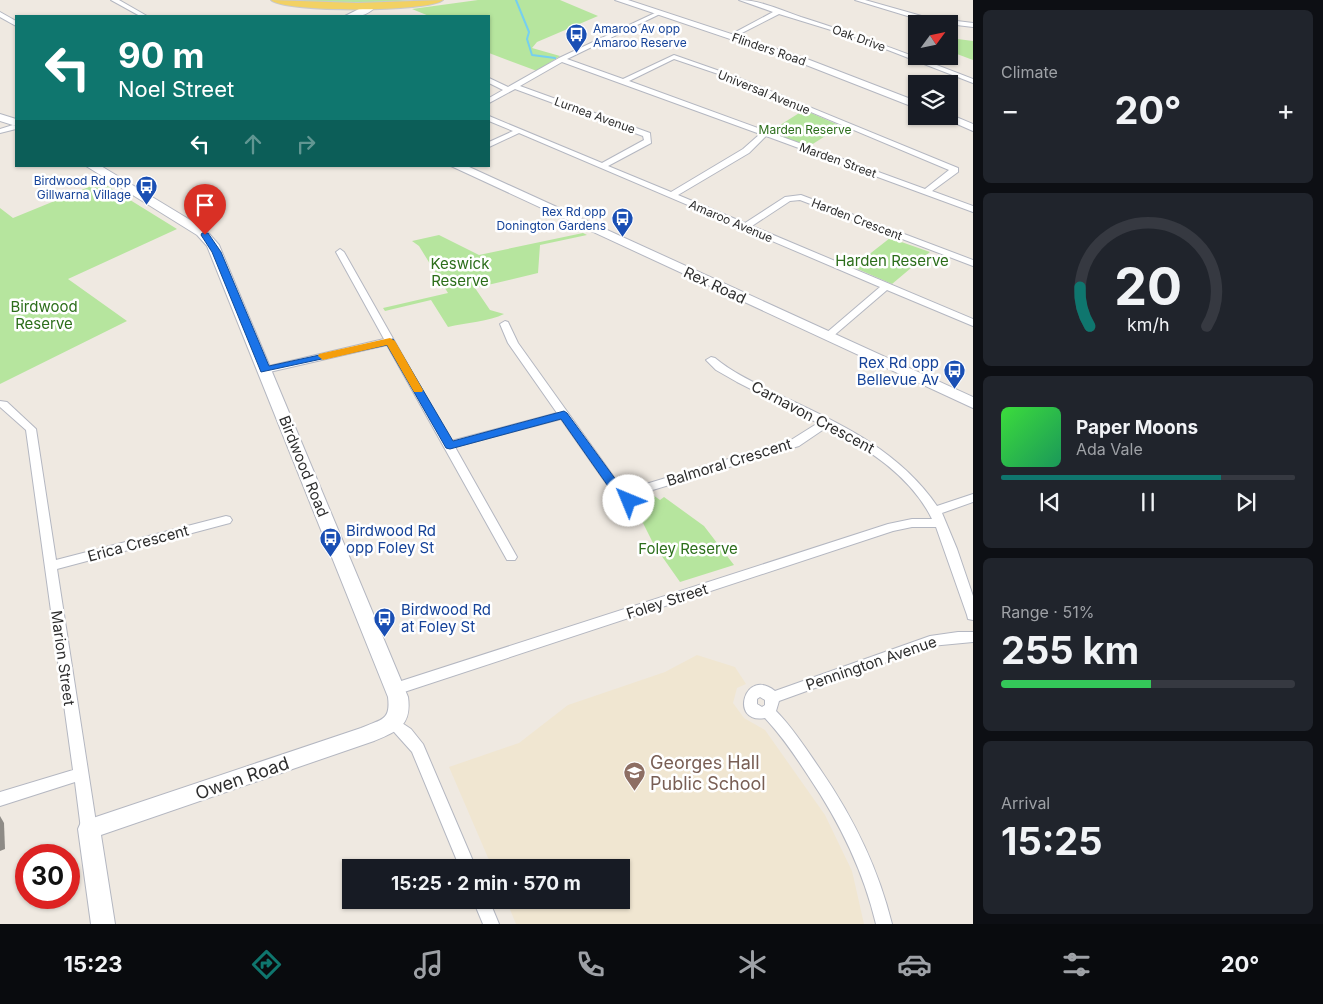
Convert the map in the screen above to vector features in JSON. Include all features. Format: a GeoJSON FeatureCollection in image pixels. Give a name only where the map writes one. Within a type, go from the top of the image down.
{"type":"FeatureCollection","features":[{"type":"Feature","properties":{"kind":"main road"},"geometry":{"type":"LineString","coordinates":[[276,0],[317,6],[372,6],[438,0]]}},
{"type":"Feature","properties":{"kind":"street"},"geometry":{"type":"LineString","coordinates":[[114,0],[142,15]]}},
{"type":"Feature","properties":{"kind":"street","name":"Flinders Road"},"geometry":{"type":"LineString","coordinates":[[619,0],[804,61],[908,102]]}},
{"type":"Feature","properties":{"kind":"street","name":"Oak Drive"},"geometry":{"type":"LineString","coordinates":[[742,0],[859,38],[973,81]]}},
{"type":"Feature","properties":{"kind":"street"},"geometry":{"type":"LineString","coordinates":[[858,0],[924,18],[973,25]]}},
{"type":"Feature","properties":{"kind":"street"},"geometry":{"type":"LineString","coordinates":[[353,15],[366,11],[372,6]]}},
{"type":"Feature","properties":{"kind":"street"},"geometry":{"type":"LineString","coordinates":[[732,36],[780,11]]}},
{"type":"Feature","properties":{"kind":"street"},"geometry":{"type":"LineString","coordinates":[[490,100],[561,59],[659,13]]}},
{"type":"Feature","properties":{"kind":"street"},"geometry":{"type":"LineString","coordinates":[[0,14],[15,23]]}},
{"type":"Feature","properties":{"kind":"street","name":"Universal Avenue"},"geometry":{"type":"LineString","coordinates":[[624,81],[674,57],[732,77],[955,170],[926,192]]}},
{"type":"Feature","properties":{"kind":"street","name":"Marden Street"},"geometry":{"type":"LineString","coordinates":[[561,59],[973,209]]}},
{"type":"Feature","properties":{"kind":"street"},"geometry":{"type":"LineString","coordinates":[[490,81],[508,90]]}},
{"type":"Feature","properties":{"kind":"street","name":"Lurnea Avenue"},"geometry":{"type":"LineString","coordinates":[[515,86],[647,135],[648,141],[602,166]]}},
{"type":"Feature","properties":{"kind":"street"},"geometry":{"type":"LineString","coordinates":[[0,117],[15,126]]}},
{"type":"Feature","properties":{"kind":"street","name":"Amaroo Avenue"},"geometry":{"type":"LineString","coordinates":[[490,118],[973,323]]}},
{"type":"Feature","properties":{"kind":"street"},"geometry":{"type":"LineString","coordinates":[[958,122],[973,128]]}},
{"type":"Feature","properties":{"kind":"street"},"geometry":{"type":"LineString","coordinates":[[0,131],[15,126]]}},
{"type":"Feature","properties":{"kind":"street"},"geometry":{"type":"LineString","coordinates":[[490,144],[518,130]]}},
{"type":"Feature","properties":{"kind":"street"},"geometry":{"type":"LineString","coordinates":[[671,196],[746,151],[765,133]]}},
{"type":"Feature","properties":{"kind":"street","name":"Birdwood Road"},"geometry":{"type":"LineString","coordinates":[[94,167],[188,224],[209,240],[216,252],[395,689],[400,711],[393,723]]}},
{"type":"Feature","properties":{"kind":"street","name":"Rex Road"},"geometry":{"type":"LineString","coordinates":[[459,167],[973,403]]}},
{"type":"Feature","properties":{"kind":"street","name":"Harden Crescent"},"geometry":{"type":"LineString","coordinates":[[746,227],[788,199],[801,197],[973,264]]}},
{"type":"Feature","properties":{"kind":"street"},"geometry":{"type":"LineString","coordinates":[[340,252],[450,445],[511,557]]}},
{"type":"Feature","properties":{"kind":"street"},"geometry":{"type":"LineString","coordinates":[[828,336],[886,286]]}},
{"type":"Feature","properties":{"kind":"street","name":"Balmoral Crescent"},"geometry":{"type":"LineString","coordinates":[[506,324],[513,343],[612,483],[628,496],[795,443],[826,423]]}},
{"type":"Feature","properties":{"kind":"street"},"geometry":{"type":"LineString","coordinates":[[265,370],[390,341]]}},
{"type":"Feature","properties":{"kind":"street","name":"Carnavon Crescent"},"geometry":{"type":"LineString","coordinates":[[711,360],[732,375],[870,446],[894,463],[921,491],[937,517],[973,615]]}},
{"type":"Feature","properties":{"kind":"street","name":"Marion Street"},"geometry":{"type":"LineString","coordinates":[[3,404],[31,429],[103,924]]}},
{"type":"Feature","properties":{"kind":"street"},"geometry":{"type":"LineString","coordinates":[[450,445],[564,415]]}},
{"type":"Feature","properties":{"kind":"street","name":"Foley Street"},"geometry":{"type":"LineString","coordinates":[[395,689],[897,525],[937,517],[973,498]]}},
{"type":"Feature","properties":{"kind":"street","name":"Erica Crescent"},"geometry":{"type":"LineString","coordinates":[[50,566],[226,520]]}},
{"type":"Feature","properties":{"kind":"street","name":"Pennington Avenue"},"geometry":{"type":"LineString","coordinates":[[884,924],[869,869],[844,816],[770,705],[930,641],[973,637]]}},
{"type":"Feature","properties":{"kind":"street"},"geometry":{"type":"LineString","coordinates":[[393,723],[406,733],[418,748],[464,859]]}},
{"type":"Feature","properties":{"kind":"street","name":"Owen Road"},"geometry":{"type":"LineString","coordinates":[[89,829],[367,735],[393,723]]}},
{"type":"Feature","properties":{"kind":"street"},"geometry":{"type":"LineString","coordinates":[[0,799],[80,774]]}},
{"type":"Feature","properties":{"kind":"street"},"geometry":{"type":"LineString","coordinates":[[485,909],[491,924]]}},
{"type":"Feature","properties":{"kind":"shaded area","name":"Georges Hall Public School"},"geometry":{"type":"Polygon","coordinates":[[[697,655],[735,667],[746,684],[737,688],[733,703],[744,718],[765,730],[825,815],[852,871],[864,924],[516,924],[510,909],[630,909],[630,859],[489,859],[449,767],[519,743],[568,705],[665,672],[697,655]]]}},
{"type":"Feature","properties":{"kind":"green space"},"geometry":{"type":"Polygon","coordinates":[[[288,0],[411,0],[352,5],[288,0]]]}},
{"type":"Feature","properties":{"kind":"green space"},"geometry":{"type":"Polygon","coordinates":[[[478,0],[560,0],[598,16],[537,42],[532,48],[560,56],[537,71],[490,53],[490,15],[427,15],[412,9],[478,0]]]}},
{"type":"Feature","properties":{"kind":"green space"},"geometry":{"type":"Polygon","coordinates":[[[958,39],[973,41],[973,60],[958,54],[958,39]]]}},
{"type":"Feature","properties":{"kind":"green space","name":"Marden Reserve"},"geometry":{"type":"Polygon","coordinates":[[[804,110],[841,126],[808,147],[769,132],[804,110]]]}},
{"type":"Feature","properties":{"kind":"green space","name":"Birdwood Reserve"},"geometry":{"type":"Polygon","coordinates":[[[101,182],[177,229],[68,279],[127,321],[0,384],[0,208],[13,218],[101,182]]]}},
{"type":"Feature","properties":{"kind":"green space","name":"Keswick Reserve"},"geometry":{"type":"Polygon","coordinates":[[[583,233],[587,235],[540,245],[538,273],[475,288],[490,310],[504,314],[485,320],[448,327],[431,300],[385,311],[383,308],[448,293],[419,246],[412,241],[439,235],[479,255],[583,233]]]}},
{"type":"Feature","properties":{"kind":"green space","name":"Harden Reserve"},"geometry":{"type":"Polygon","coordinates":[[[890,238],[930,252],[892,284],[853,267],[890,238]]]}},
{"type":"Feature","properties":{"kind":"green space","name":"Foley Reserve"},"geometry":{"type":"Polygon","coordinates":[[[653,495],[660,500],[664,497],[704,526],[734,565],[680,582],[654,545],[638,513],[645,508],[653,495]]]}},
{"type":"Feature","properties":{"kind":"waterway"},"geometry":{"type":"LineString","coordinates":[[516,0],[529,32],[527,39],[532,55],[555,58]]}},
{"type":"Feature","properties":{"kind":"slow traffic"},"geometry":{"type":"LineString","coordinates":[[323,356],[390,341],[418,390]]}},
{"type":"Feature","properties":{"kind":"place","name":"Amaroo Av opp Amaroo Reserve"},"geometry":{"type":"Point","coordinates":[577,54]}},
{"type":"Feature","properties":{"kind":"place","name":"Birdwood Rd opp Gillwarna Village"},"geometry":{"type":"Point","coordinates":[147,206]}},
{"type":"Feature","properties":{"kind":"place","name":"Rex Rd opp Donington Gardens"},"geometry":{"type":"Point","coordinates":[622,237]}},
{"type":"Feature","properties":{"kind":"place","name":"Rex Rd opp Bellevue Av"},"geometry":{"type":"Point","coordinates":[955,390]}},
{"type":"Feature","properties":{"kind":"place","name":"Birdwood Rd opp Foley St"},"geometry":{"type":"Point","coordinates":[330,558]}},
{"type":"Feature","properties":{"kind":"place","name":"Birdwood Rd at Foley St"},"geometry":{"type":"Point","coordinates":[385,637]}},
{"type":"Feature","properties":{"kind":"place","name":"Georges Hall Public School"},"geometry":{"type":"Point","coordinates":[634,791]}},
{"type":"Feature","properties":{"kind":"route"},"geometry":{"type":"LineString","coordinates":[[205,235],[213,245],[265,370],[390,341],[450,445],[564,415],[612,483],[617,488],[627,492],[629,501]]}}]}
